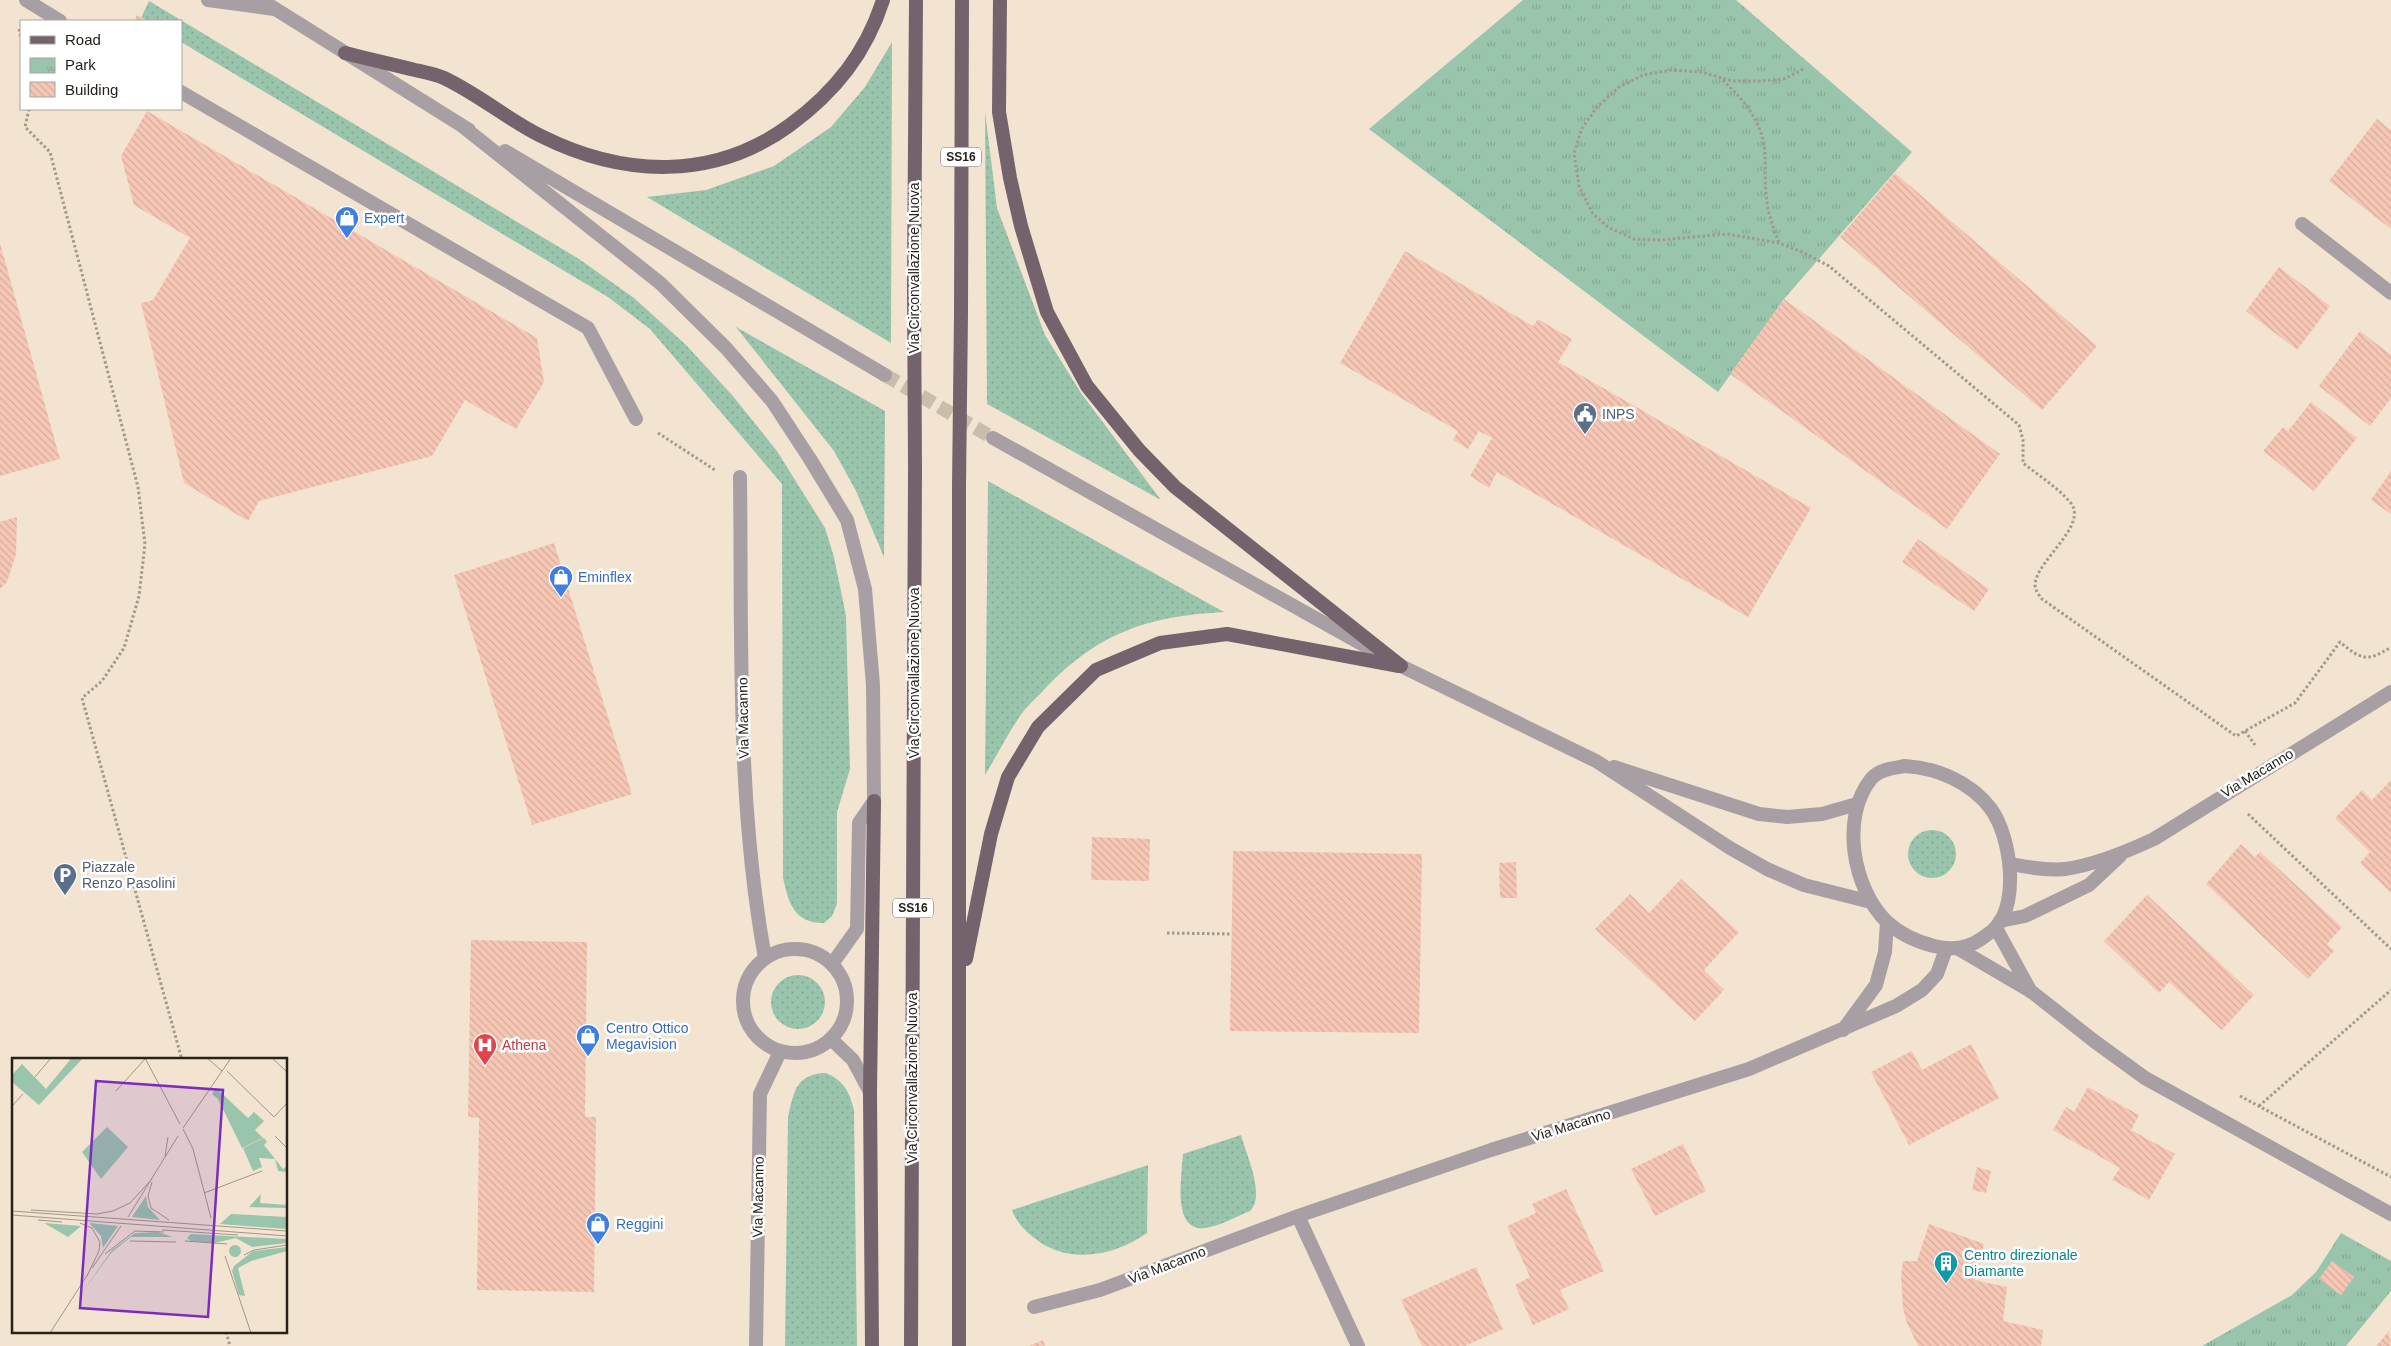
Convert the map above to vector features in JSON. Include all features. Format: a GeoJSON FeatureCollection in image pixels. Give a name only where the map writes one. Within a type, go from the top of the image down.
{"type":"FeatureCollection","features":[{"type":"Feature","properties":{"kind":"main road"},"geometry":{"type":"LineString","coordinates":[[345,53],[443,77],[540,136],[570,149],[610,161],[643,168],[674,167],[708,163],[740,153],[778,134],[804,115],[826,96],[848,70],[868,38],[883,0]]}},
{"type":"Feature","properties":{"kind":"main road","name":"Via Circonvallazione Nuova"},"geometry":{"type":"LineString","coordinates":[[911,1346],[916,0]]}},
{"type":"Feature","properties":{"kind":"main road","name":"SS16"},"geometry":{"type":"LineString","coordinates":[[959,1346],[959,486],[962,0]]}},
{"type":"Feature","properties":{"kind":"main road"},"geometry":{"type":"LineString","coordinates":[[1000,0],[999,112],[1012,188],[1021,226],[1047,312],[1087,386],[1139,450],[1175,487],[1401,666]]}},
{"type":"Feature","properties":{"kind":"main road"},"geometry":{"type":"LineString","coordinates":[[960,989],[991,834],[1008,777],[1038,727],[1096,670],[1160,643],[1227,634],[1401,666]]}},
{"type":"Feature","properties":{"kind":"main road"},"geometry":{"type":"LineString","coordinates":[[872,1346],[870,1092],[874,801]]}},
{"type":"Feature","properties":{"kind":"street"},"geometry":{"type":"LineString","coordinates":[[208,0],[274,8]]}},
{"type":"Feature","properties":{"kind":"street"},"geometry":{"type":"LineString","coordinates":[[260,0],[461,125],[885,375]]}},
{"type":"Feature","properties":{"kind":"street"},"geometry":{"type":"LineString","coordinates":[[27,1],[58,20]]}},
{"type":"Feature","properties":{"kind":"street"},"geometry":{"type":"LineString","coordinates":[[182,93],[588,328],[636,419]]}},
{"type":"Feature","properties":{"kind":"street"},"geometry":{"type":"LineString","coordinates":[[461,125],[660,284],[726,348],[772,401],[810,459],[846,520],[866,589],[873,685],[874,801],[859,823],[857,929],[832,964]]}},
{"type":"Feature","properties":{"kind":"street"},"geometry":{"type":"LineString","coordinates":[[2302,224],[2391,292]]}},
{"type":"Feature","properties":{"kind":"street"},"geometry":{"type":"LineString","coordinates":[[992,438],[1401,666],[1596,761],[1730,848],[1767,869],[1804,885],[1871,902]]}},
{"type":"Feature","properties":{"kind":"street","name":"Via Macanno"},"geometry":{"type":"LineString","coordinates":[[740,477],[744,768],[754,900],[765,958]]}},
{"type":"Feature","properties":{"kind":"street","name":"Via Macanno"},"geometry":{"type":"LineString","coordinates":[[2010,864],[2032,868],[2064,869],[2122,854],[2154,839],[2226,792],[2391,692]]}},
{"type":"Feature","properties":{"kind":"street"},"geometry":{"type":"LineString","coordinates":[[1596,761],[1759,814],[1788,817],[1822,814],[1857,804]]}},
{"type":"Feature","properties":{"kind":"street"},"geometry":{"type":"LineString","coordinates":[[1952,949],[1976,942],[1998,924],[2010,888],[2010,864],[2006,839],[1991,809],[1969,787],[1927,767],[1905,766],[1886,769],[1872,778],[1857,804],[1853,840],[1859,873],[1871,902],[1887,922],[1904,934],[1924,943],[1952,949],[2032,992],[2145,1078],[2391,1214]]}},
{"type":"Feature","properties":{"kind":"street","name":"Via Macanno"},"geometry":{"type":"LineString","coordinates":[[1998,924],[2025,916],[2089,885],[2122,854]]}},
{"type":"Feature","properties":{"kind":"street"},"geometry":{"type":"LineString","coordinates":[[1842,1030],[1876,985],[1885,952],[1887,922]]}},
{"type":"Feature","properties":{"kind":"street"},"geometry":{"type":"LineString","coordinates":[[1998,924],[2032,992]]}},
{"type":"Feature","properties":{"kind":"street"},"geometry":{"type":"LineString","coordinates":[[796,948],[812,951],[832,964],[839,972],[846,988],[847,1007],[842,1024],[831,1039],[816,1049],[798,1053],[780,1052],[764,1043],[752,1030],[745,1016],[742,1000],[746,984],[753,969],[765,958],[780,950],[796,948]]}},
{"type":"Feature","properties":{"kind":"street","name":"Via Macanno"},"geometry":{"type":"LineString","coordinates":[[1034,1307],[1100,1290],[1298,1216],[1491,1150],[1749,1069],[1896,1006],[1922,990],[1937,974],[1952,949]]}},
{"type":"Feature","properties":{"kind":"street"},"geometry":{"type":"LineString","coordinates":[[831,1039],[853,1060],[870,1092]]}},
{"type":"Feature","properties":{"kind":"street","name":"Via Macanno"},"geometry":{"type":"LineString","coordinates":[[756,1346],[760,1094],[780,1052]]}},
{"type":"Feature","properties":{"kind":"street"},"geometry":{"type":"LineString","coordinates":[[1298,1216],[1358,1346]]}},
{"type":"Feature","properties":{"kind":"path"},"geometry":{"type":"LineString","coordinates":[[1803,69],[1784,79],[1760,81],[1732,80],[1702,72],[1671,70],[1643,75],[1619,86],[1597,107],[1582,128],[1574,153],[1579,186],[1594,214],[1609,228],[1634,239],[1659,240],[1727,234],[1779,243],[1829,266],[2019,426],[2024,440],[2023,463],[2071,503],[2076,514],[2072,525],[2037,574],[2035,587],[2042,599],[2236,736],[2295,703],[2340,642],[2353,654],[2365,658],[2377,656],[2391,647]]}},
{"type":"Feature","properties":{"kind":"path"},"geometry":{"type":"LineString","coordinates":[[1718,77],[1738,94],[1751,113],[1762,139],[1766,195],[1772,224],[1779,243]]}},
{"type":"Feature","properties":{"kind":"path"},"geometry":{"type":"LineString","coordinates":[[29,110],[25,127],[50,152],[138,488],[145,544],[139,596],[124,648],[102,681],[82,698],[181,1058]]}},
{"type":"Feature","properties":{"kind":"path"},"geometry":{"type":"LineString","coordinates":[[636,419],[709,466]]}},
{"type":"Feature","properties":{"kind":"path"},"geometry":{"type":"LineString","coordinates":[[2226,792],[2391,949]]}},
{"type":"Feature","properties":{"kind":"path"},"geometry":{"type":"LineString","coordinates":[[1167,933],[1232,934]]}},
{"type":"Feature","properties":{"kind":"path"},"geometry":{"type":"LineString","coordinates":[[2259,1106],[2391,990]]}},
{"type":"Feature","properties":{"kind":"path"},"geometry":{"type":"LineString","coordinates":[[2240,1096],[2391,1177]]}},
{"type":"Feature","properties":{"kind":"green space"},"geometry":{"type":"Polygon","coordinates":[[[1523,0],[1736,0],[1912,152],[1784,299],[1718,392],[1369,129],[1523,0]]]}},
{"type":"Feature","properties":{"kind":"green space"},"geometry":{"type":"Polygon","coordinates":[[[149,1],[181,20],[145,20],[141,18],[149,1]]]}},
{"type":"Feature","properties":{"kind":"green space"},"geometry":{"type":"Polygon","coordinates":[[[182,21],[579,259],[634,298],[686,345],[732,395],[777,451],[825,528],[834,557],[846,616],[850,769],[837,812],[837,904],[832,916],[824,923],[806,920],[799,916],[791,904],[783,878],[782,484],[650,329],[608,297],[182,43],[182,21]]]}},
{"type":"Feature","properties":{"kind":"green space"},"geometry":{"type":"Polygon","coordinates":[[[892,42],[891,343],[647,197],[706,190],[774,166],[831,127],[865,87],[892,42]]]}},
{"type":"Feature","properties":{"kind":"green space"},"geometry":{"type":"Polygon","coordinates":[[[985,112],[997,208],[1045,335],[1081,393],[1161,500],[987,404],[985,112]]]}},
{"type":"Feature","properties":{"kind":"green space"},"geometry":{"type":"Polygon","coordinates":[[[736,327],[885,411],[884,557],[856,491],[834,451],[736,327]]]}},
{"type":"Feature","properties":{"kind":"green space"},"geometry":{"type":"Polygon","coordinates":[[[988,481],[1224,612],[1170,618],[1146,624],[1102,642],[1081,656],[1061,673],[1023,712],[985,775],[988,481]]]}},
{"type":"Feature","properties":{"kind":"green space"},"geometry":{"type":"Polygon","coordinates":[[[1927,830],[1937,830],[1949,837],[1956,849],[1956,859],[1949,871],[1937,878],[1927,878],[1919,874],[1912,867],[1908,859],[1908,849],[1912,841],[1919,834],[1927,830]]]}},
{"type":"Feature","properties":{"kind":"green space"},"geometry":{"type":"Polygon","coordinates":[[[798,975],[808,977],[817,983],[823,992],[825,1002],[823,1012],[817,1021],[808,1027],[798,1029],[788,1027],[779,1021],[773,1012],[771,1002],[773,992],[779,983],[788,977],[798,975]]]}},
{"type":"Feature","properties":{"kind":"green space"},"geometry":{"type":"Polygon","coordinates":[[[826,1073],[837,1079],[845,1087],[854,1110],[857,1346],[785,1346],[788,1117],[792,1099],[802,1081],[816,1074],[826,1073]]]}},
{"type":"Feature","properties":{"kind":"green space"},"geometry":{"type":"Polygon","coordinates":[[[1241,1135],[1256,1185],[1254,1204],[1250,1211],[1225,1222],[1210,1227],[1197,1228],[1189,1223],[1181,1202],[1183,1154],[1241,1135]]]}},
{"type":"Feature","properties":{"kind":"green space"},"geometry":{"type":"Polygon","coordinates":[[[1148,1165],[1147,1233],[1119,1248],[1090,1255],[1060,1252],[1046,1246],[1023,1228],[1012,1210],[1148,1165]]]}},
{"type":"Feature","properties":{"kind":"green space"},"geometry":{"type":"Polygon","coordinates":[[[2341,1233],[2391,1261],[2391,1291],[2346,1346],[2202,1346],[2292,1295],[2316,1272],[2341,1233]]]}},
{"type":"Feature","properties":{"kind":"building"},"geometry":{"type":"Polygon","coordinates":[[[137,15],[147,20],[134,20],[137,15]]]}},
{"type":"Feature","properties":{"kind":"building"},"geometry":{"type":"Polygon","coordinates":[[[147,111],[537,338],[544,382],[516,429],[465,400],[432,456],[259,501],[248,521],[184,483],[141,303],[153,300],[190,238],[134,205],[121,156],[147,111]]]}},
{"type":"Feature","properties":{"kind":"building"},"geometry":{"type":"Polygon","coordinates":[[[2377,119],[2391,130],[2391,229],[2329,181],[2377,119]]]}},
{"type":"Feature","properties":{"kind":"building"},"geometry":{"type":"Polygon","coordinates":[[[1895,173],[2097,346],[2042,410],[1840,237],[1895,173]]]}},
{"type":"Feature","properties":{"kind":"building"},"geometry":{"type":"Polygon","coordinates":[[[0,243],[60,459],[0,476],[0,243]]]}},
{"type":"Feature","properties":{"kind":"building","name":"INPS"},"geometry":{"type":"Polygon","coordinates":[[[1405,251],[1533,326],[1538,319],[1572,339],[1558,362],[1811,508],[1748,617],[1497,472],[1489,488],[1470,476],[1492,438],[1479,431],[1468,449],[1453,440],[1458,431],[1340,363],[1405,251]]]}},
{"type":"Feature","properties":{"kind":"building"},"geometry":{"type":"Polygon","coordinates":[[[2279,267],[2330,306],[2297,350],[2246,311],[2279,267]]]}},
{"type":"Feature","properties":{"kind":"building"},"geometry":{"type":"Polygon","coordinates":[[[1784,299],[2000,454],[1947,529],[1730,374],[1784,299]]]}},
{"type":"Feature","properties":{"kind":"building"},"geometry":{"type":"Polygon","coordinates":[[[2360,331],[2391,355],[2391,398],[2370,426],[2319,386],[2360,331]]]}},
{"type":"Feature","properties":{"kind":"building"},"geometry":{"type":"Polygon","coordinates":[[[2311,402],[2357,438],[2314,491],[2263,451],[2283,427],[2288,431],[2311,402]]]}},
{"type":"Feature","properties":{"kind":"building"},"geometry":{"type":"Polygon","coordinates":[[[2391,471],[2391,514],[2371,500],[2391,471]]]}},
{"type":"Feature","properties":{"kind":"building"},"geometry":{"type":"Polygon","coordinates":[[[17,517],[16,554],[7,582],[0,589],[0,522],[17,517]]]}},
{"type":"Feature","properties":{"kind":"building"},"geometry":{"type":"Polygon","coordinates":[[[1918,539],[1989,589],[1974,611],[1902,562],[1918,539]]]}},
{"type":"Feature","properties":{"kind":"building"},"geometry":{"type":"Polygon","coordinates":[[[554,543],[632,794],[532,825],[454,575],[554,543]]]}},
{"type":"Feature","properties":{"kind":"building"},"geometry":{"type":"Polygon","coordinates":[[[2391,780],[2391,893],[2360,863],[2370,852],[2335,818],[2362,790],[2372,800],[2391,780]]]}},
{"type":"Feature","properties":{"kind":"building"},"geometry":{"type":"Polygon","coordinates":[[[1092,837],[1150,839],[1149,881],[1091,880],[1092,837]]]}},
{"type":"Feature","properties":{"kind":"building"},"geometry":{"type":"Polygon","coordinates":[[[2241,844],[2255,857],[2260,852],[2342,927],[2327,944],[2334,951],[2308,979],[2206,884],[2241,844]]]}},
{"type":"Feature","properties":{"kind":"building"},"geometry":{"type":"Polygon","coordinates":[[[1233,851],[1422,854],[1419,1033],[1230,1031],[1233,851]]]}},
{"type":"Feature","properties":{"kind":"building"},"geometry":{"type":"Polygon","coordinates":[[[1516,862],[1517,898],[1500,898],[1499,863],[1516,862]]]}},
{"type":"Feature","properties":{"kind":"building"},"geometry":{"type":"Polygon","coordinates":[[[1681,879],[1739,932],[1704,970],[1724,990],[1695,1021],[1595,929],[1630,894],[1649,913],[1681,879]]]}},
{"type":"Feature","properties":{"kind":"building"},"geometry":{"type":"Polygon","coordinates":[[[2147,895],[2254,995],[2222,1030],[2169,982],[2159,993],[2104,941],[2147,895]]]}},
{"type":"Feature","properties":{"kind":"building"},"geometry":{"type":"Polygon","coordinates":[[[471,940],[587,942],[585,1117],[596,1117],[594,1292],[477,1290],[479,1118],[468,1117],[471,940]]]}},
{"type":"Feature","properties":{"kind":"building"},"geometry":{"type":"Polygon","coordinates":[[[1971,1044],[1999,1098],[1909,1145],[1871,1072],[1912,1051],[1922,1070],[1971,1044]]]}},
{"type":"Feature","properties":{"kind":"building"},"geometry":{"type":"Polygon","coordinates":[[[2088,1087],[2139,1115],[2131,1130],[2175,1154],[2149,1200],[2112,1180],[2120,1168],[2053,1130],[2066,1107],[2074,1112],[2088,1087]]]}},
{"type":"Feature","properties":{"kind":"building"},"geometry":{"type":"Polygon","coordinates":[[[1683,1144],[1706,1191],[1655,1216],[1631,1169],[1683,1144]]]}},
{"type":"Feature","properties":{"kind":"building"},"geometry":{"type":"Polygon","coordinates":[[[1977,1167],[1991,1171],[1986,1193],[1972,1190],[1977,1167]]]}},
{"type":"Feature","properties":{"kind":"building"},"geometry":{"type":"Polygon","coordinates":[[[1566,1189],[1604,1271],[1560,1290],[1569,1309],[1533,1325],[1515,1285],[1530,1277],[1507,1226],[1536,1213],[1532,1204],[1566,1189]]]}},
{"type":"Feature","properties":{"kind":"building","name":"Centro direzionale Diamante"},"geometry":{"type":"Polygon","coordinates":[[[1929,1224],[1984,1244],[1975,1280],[2007,1287],[2003,1321],[2043,1330],[2041,1346],[1918,1346],[1907,1323],[1903,1308],[1901,1277],[1903,1261],[1917,1261],[1929,1224]]]}},
{"type":"Feature","properties":{"kind":"building"},"geometry":{"type":"Polygon","coordinates":[[[2332,1261],[2354,1277],[2341,1295],[2319,1279],[2332,1261]]]}},
{"type":"Feature","properties":{"kind":"building"},"geometry":{"type":"Polygon","coordinates":[[[1476,1267],[1503,1329],[1465,1346],[1422,1346],[1401,1300],[1476,1267]]]}},
{"type":"Feature","properties":{"kind":"building"},"geometry":{"type":"Polygon","coordinates":[[[2389,1331],[2391,1346],[2376,1346],[2389,1331]]]}},
{"type":"Feature","properties":{"kind":"building"},"geometry":{"type":"Polygon","coordinates":[[[1043,1340],[1045,1346],[1029,1346],[1043,1340]]]}},
{"type":"Feature","properties":{"kind":"tunnel"},"geometry":{"type":"LineString","coordinates":[[885,375],[993,438]]}},
{"type":"Feature","properties":{"kind":"place","name":"Expert"},"geometry":{"type":"Point","coordinates":[347,239]}},
{"type":"Feature","properties":{"kind":"place","name":"INPS"},"geometry":{"type":"Point","coordinates":[1585,435]}},
{"type":"Feature","properties":{"kind":"place","name":"Eminflex"},"geometry":{"type":"Point","coordinates":[561,598]}},
{"type":"Feature","properties":{"kind":"place","name":"Piazzale Renzo Pasolini"},"geometry":{"type":"Point","coordinates":[65,896]}},
{"type":"Feature","properties":{"kind":"place","name":"Centro Ottico Megavision"},"geometry":{"type":"Point","coordinates":[588,1057]}},
{"type":"Feature","properties":{"kind":"place","name":"Athena"},"geometry":{"type":"Point","coordinates":[485,1066]}},
{"type":"Feature","properties":{"kind":"place","name":"Reggini"},"geometry":{"type":"Point","coordinates":[598,1245]}},
{"type":"Feature","properties":{"kind":"place","name":"Centro direzionale Diamante"},"geometry":{"type":"Point","coordinates":[1946,1284]}}]}
